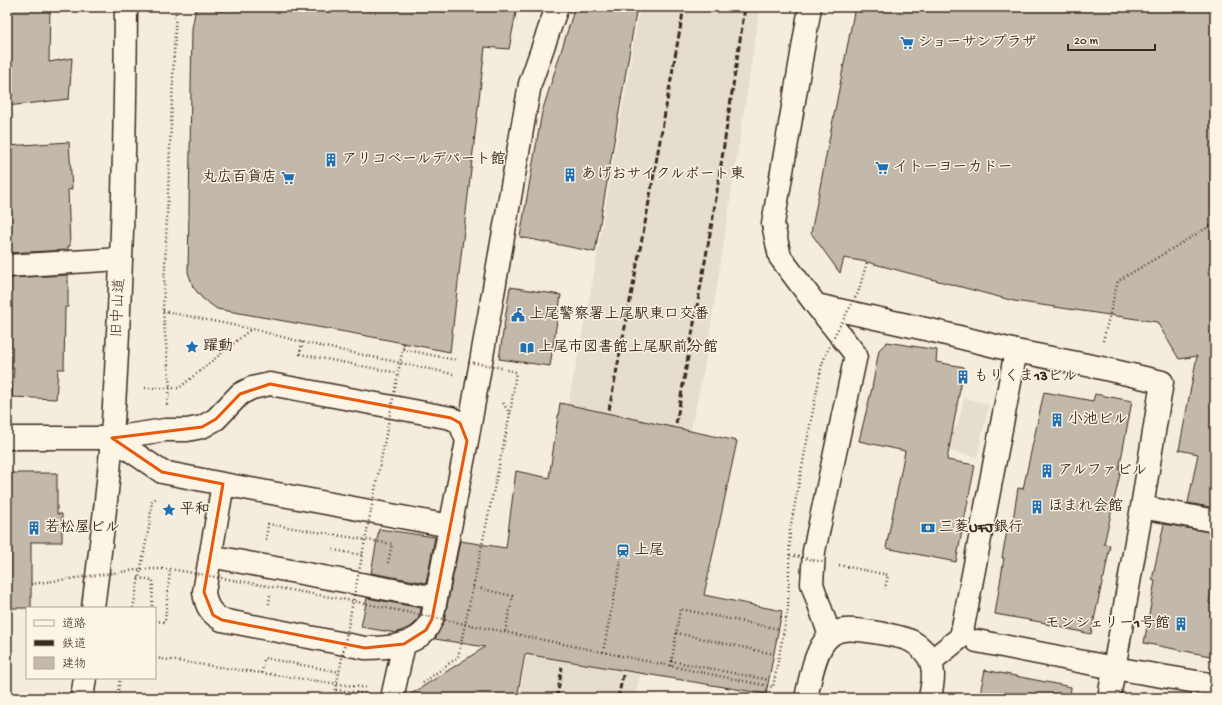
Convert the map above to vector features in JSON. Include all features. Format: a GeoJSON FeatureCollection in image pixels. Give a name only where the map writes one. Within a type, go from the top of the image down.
{"type":"FeatureCollection","features":[{"type":"Feature","properties":{"kind":"street","name":"旧中山道"},"geometry":{"type":"LineString","coordinates":[[93,607],[112,438],[125,141],[126,7]]}},
{"type":"Feature","properties":{"kind":"street"},"geometry":{"type":"LineString","coordinates":[[223,484],[204,592],[206,602],[213,615],[222,620],[365,648],[385,648],[404,644],[426,630],[432,619],[467,441],[530,84],[557,7]]}},
{"type":"Feature","properties":{"kind":"street"},"geometry":{"type":"LineString","coordinates":[[810,7],[773,224],[780,257],[856,355],[814,552],[812,584],[830,636]]}},
{"type":"Feature","properties":{"kind":"street"},"geometry":{"type":"LineString","coordinates":[[7,266],[121,259]]}},
{"type":"Feature","properties":{"kind":"street"},"geometry":{"type":"LineString","coordinates":[[816,305],[1016,351],[1162,382],[1109,698]]}},
{"type":"Feature","properties":{"kind":"street"},"geometry":{"type":"LineString","coordinates":[[931,661],[961,637],[1016,351]]}},
{"type":"Feature","properties":{"kind":"street"},"geometry":{"type":"LineString","coordinates":[[7,438],[112,438],[165,430],[187,430],[202,427],[216,418],[240,394],[252,388],[270,384],[451,418],[460,423],[467,441]]}},
{"type":"Feature","properties":{"kind":"street"},"geometry":{"type":"LineString","coordinates":[[112,438],[162,472],[450,526]]}},
{"type":"Feature","properties":{"kind":"street"},"geometry":{"type":"LineString","coordinates":[[1142,507],[1215,521]]}},
{"type":"Feature","properties":{"kind":"street"},"geometry":{"type":"LineString","coordinates":[[210,556],[436,598]]}},
{"type":"Feature","properties":{"kind":"street"},"geometry":{"type":"LineString","coordinates":[[806,698],[816,657],[822,644],[830,636],[842,630],[857,629],[912,641],[922,649],[931,661],[933,677],[930,698]]}},
{"type":"Feature","properties":{"kind":"street"},"geometry":{"type":"LineString","coordinates":[[977,641],[1114,668],[1215,685]]}},
{"type":"Feature","properties":{"kind":"street"},"geometry":{"type":"LineString","coordinates":[[392,698],[404,644]]}},
{"type":"Feature","properties":{"kind":"street"},"geometry":{"type":"LineString","coordinates":[[82,698],[85,679]]}},
{"type":"Feature","properties":{"kind":"path"},"geometry":{"type":"LineString","coordinates":[[167,407],[170,388],[163,311],[176,7]]}},
{"type":"Feature","properties":{"kind":"path"},"geometry":{"type":"LineString","coordinates":[[1097,367],[1118,281],[1215,223]]}},
{"type":"Feature","properties":{"kind":"path"},"geometry":{"type":"LineString","coordinates":[[31,584],[143,569],[170,569],[353,601],[773,687],[788,609],[790,530],[822,364],[832,340],[858,293],[867,262]]}},
{"type":"Feature","properties":{"kind":"path"},"geometry":{"type":"LineString","coordinates":[[163,311],[252,329],[302,342],[459,375]]}},
{"type":"Feature","properties":{"kind":"path"},"geometry":{"type":"LineString","coordinates":[[145,388],[179,388],[252,329]]}},
{"type":"Feature","properties":{"kind":"path"},"geometry":{"type":"LineString","coordinates":[[302,342],[300,354],[398,373]]}},
{"type":"Feature","properties":{"kind":"path"},"geometry":{"type":"LineString","coordinates":[[334,698],[404,343]]}},
{"type":"Feature","properties":{"kind":"path"},"geometry":{"type":"LineString","coordinates":[[402,349],[516,372],[510,414],[458,657],[421,685]]}},
{"type":"Feature","properties":{"kind":"path"},"geometry":{"type":"LineString","coordinates":[[498,394],[510,414]]}},
{"type":"Feature","properties":{"kind":"path"},"geometry":{"type":"LineString","coordinates":[[133,607],[152,501],[158,497]]}},
{"type":"Feature","properties":{"kind":"path"},"geometry":{"type":"LineString","coordinates":[[603,652],[623,551]]}},
{"type":"Feature","properties":{"kind":"path"},"geometry":{"type":"LineString","coordinates":[[790,555],[830,564]]}},
{"type":"Feature","properties":{"kind":"path"},"geometry":{"type":"LineString","coordinates":[[837,565],[888,575],[885,590]]}},
{"type":"Feature","properties":{"kind":"path"},"geometry":{"type":"LineString","coordinates":[[156,622],[165,622],[170,569]]}},
{"type":"Feature","properties":{"kind":"path"},"geometry":{"type":"LineString","coordinates":[[138,578],[153,580],[152,607]]}},
{"type":"Feature","properties":{"kind":"path"},"geometry":{"type":"LineString","coordinates":[[472,587],[513,596],[505,632]]}},
{"type":"Feature","properties":{"kind":"path"},"geometry":{"type":"LineString","coordinates":[[671,666],[680,609],[779,629]]}},
{"type":"Feature","properties":{"kind":"path"},"geometry":{"type":"LineString","coordinates":[[781,618],[786,618]]}},
{"type":"Feature","properties":{"kind":"path"},"geometry":{"type":"LineString","coordinates":[[676,633],[774,654]]}},
{"type":"Feature","properties":{"kind":"path"},"geometry":{"type":"LineString","coordinates":[[156,658],[366,689],[370,686]]}},
{"type":"Feature","properties":{"kind":"path"},"geometry":{"type":"LineString","coordinates":[[262,673],[264,658],[340,672]]}},
{"type":"Feature","properties":{"kind":"path"},"geometry":{"type":"LineString","coordinates":[[672,661],[769,680]]}},
{"type":"Feature","properties":{"kind":"path"},"geometry":{"type":"LineString","coordinates":[[117,698],[120,679]]}},
{"type":"Feature","properties":{"kind":"path"},"geometry":{"type":"LineString","coordinates":[[336,690],[404,698]]}},
{"type":"Feature","properties":{"kind":"highlighted area"},"geometry":{"type":"Polygon","coordinates":[[[270,384],[451,418],[460,423],[467,441],[432,619],[426,630],[404,644],[365,648],[222,620],[213,615],[204,592],[223,484],[162,472],[112,438],[202,427],[216,419],[240,394],[270,384]]]}},
{"type":"Feature","properties":{"kind":"shaded area"},"geometry":{"type":"Polygon","coordinates":[[[640,7],[760,7],[706,358],[635,698],[519,698],[569,399],[591,290],[640,7]]]}},
{"type":"Feature","properties":{"kind":"shaded area"},"geometry":{"type":"Polygon","coordinates":[[[964,398],[989,404],[977,457],[927,446],[932,422],[957,428],[964,398]]]}},
{"type":"Feature","properties":{"kind":"building"},"geometry":{"type":"Polygon","coordinates":[[[7,7],[50,7],[49,62],[72,58],[69,99],[7,106],[7,7]]]}},
{"type":"Feature","properties":{"kind":"building","name":"アリコベールデパート館"},"geometry":{"type":"Polygon","coordinates":[[[196,7],[517,7],[509,49],[485,47],[450,352],[217,309],[202,298],[193,287],[188,272],[192,29],[196,7]]]}},
{"type":"Feature","properties":{"kind":"building","name":"あげおサイクルポート東"},"geometry":{"type":"Polygon","coordinates":[[[575,7],[637,7],[595,252],[520,237],[542,112],[575,7]]]}},
{"type":"Feature","properties":{"kind":"building"},"geometry":{"type":"Polygon","coordinates":[[[855,7],[1215,7],[1215,240],[1208,274],[1215,274],[1215,508],[1188,503],[1198,454],[1179,450],[1197,356],[1179,359],[1157,322],[1014,301],[867,262],[844,258],[840,273],[811,233],[855,7]]]}},
{"type":"Feature","properties":{"kind":"building"},"geometry":{"type":"Polygon","coordinates":[[[69,142],[72,189],[68,190],[70,246],[68,246],[68,250],[7,253],[7,146],[69,142]]]}},
{"type":"Feature","properties":{"kind":"building"},"geometry":{"type":"Polygon","coordinates":[[[68,275],[68,307],[65,307],[64,369],[58,369],[56,399],[12,397],[14,368],[9,368],[10,307],[7,307],[7,278],[68,275]]]}},
{"type":"Feature","properties":{"kind":"building"},"geometry":{"type":"Polygon","coordinates":[[[510,287],[561,295],[550,366],[499,359],[510,287]]]}},
{"type":"Feature","properties":{"kind":"building"},"geometry":{"type":"Polygon","coordinates":[[[887,342],[937,350],[936,362],[964,367],[947,460],[975,465],[956,562],[886,548],[905,451],[859,441],[872,388],[879,350],[887,342]]]}},
{"type":"Feature","properties":{"kind":"building"},"geometry":{"type":"Polygon","coordinates":[[[1044,392],[1093,401],[1095,394],[1132,401],[1119,470],[1121,470],[1104,544],[1110,545],[1091,634],[1046,623],[995,614],[1008,525],[1012,526],[1018,488],[1023,489],[1044,392]]]}},
{"type":"Feature","properties":{"kind":"building"},"geometry":{"type":"Polygon","coordinates":[[[560,403],[737,441],[704,595],[782,611],[766,694],[525,654],[517,698],[405,698],[485,647],[435,639],[444,621],[460,541],[506,548],[516,471],[549,478],[560,403]]]}},
{"type":"Feature","properties":{"kind":"building"},"geometry":{"type":"Polygon","coordinates":[[[7,473],[57,473],[57,514],[62,514],[62,542],[31,542],[31,607],[7,608],[7,473]]]}},
{"type":"Feature","properties":{"kind":"building"},"geometry":{"type":"Polygon","coordinates":[[[1164,524],[1215,533],[1215,571],[1209,603],[1215,604],[1215,657],[1144,643],[1155,581],[1152,580],[1164,524]]]}},
{"type":"Feature","properties":{"kind":"building"},"geometry":{"type":"Polygon","coordinates":[[[379,529],[435,537],[426,583],[371,573],[379,529]]]}},
{"type":"Feature","properties":{"kind":"building"},"geometry":{"type":"Polygon","coordinates":[[[367,598],[421,608],[420,615],[412,626],[396,633],[361,627],[367,598]]]}},
{"type":"Feature","properties":{"kind":"building"},"geometry":{"type":"Polygon","coordinates":[[[985,670],[1071,687],[1070,698],[979,698],[985,670]]]}},
{"type":"Feature","properties":{"kind":"railway"},"geometry":{"type":"LineString","coordinates":[[609,410],[646,218],[684,7]]}},
{"type":"Feature","properties":{"kind":"railway"},"geometry":{"type":"LineString","coordinates":[[676,424],[713,217],[745,7]]}},
{"type":"Feature","properties":{"kind":"railway"},"geometry":{"type":"LineString","coordinates":[[557,698],[562,667]]}},
{"type":"Feature","properties":{"kind":"railway"},"geometry":{"type":"LineString","coordinates":[[618,698],[623,675]]}},
{"type":"Feature","properties":{"kind":"place","name":"ショーサンプラザ"},"geometry":{"type":"Point","coordinates":[907,43]}},
{"type":"Feature","properties":{"kind":"place","name":"アリコベールデパート館"},"geometry":{"type":"Point","coordinates":[331,160]}},
{"type":"Feature","properties":{"kind":"place","name":"イトーヨーカドー"},"geometry":{"type":"Point","coordinates":[882,168]}},
{"type":"Feature","properties":{"kind":"place","name":"あげおサイクルポート東"},"geometry":{"type":"Point","coordinates":[570,175]}},
{"type":"Feature","properties":{"kind":"place","name":"丸広百貨店"},"geometry":{"type":"Point","coordinates":[288,178]}},
{"type":"Feature","properties":{"kind":"place","name":"上尾警察署上尾駅東口交番"},"geometry":{"type":"Point","coordinates":[518,315]}},
{"type":"Feature","properties":{"kind":"place","name":"躍動"},"geometry":{"type":"Point","coordinates":[192,347]}},
{"type":"Feature","properties":{"kind":"place","name":"上尾市図書館上尾駅前分館"},"geometry":{"type":"Point","coordinates":[527,348]}},
{"type":"Feature","properties":{"kind":"place","name":"もりくま13ビル"},"geometry":{"type":"Point","coordinates":[963,377]}},
{"type":"Feature","properties":{"kind":"place","name":"小池ビル"},"geometry":{"type":"Point","coordinates":[1057,420]}},
{"type":"Feature","properties":{"kind":"place","name":"アルファビル"},"geometry":{"type":"Point","coordinates":[1047,471]}},
{"type":"Feature","properties":{"kind":"place","name":"ほまれ会館"},"geometry":{"type":"Point","coordinates":[1037,507]}},
{"type":"Feature","properties":{"kind":"place","name":"平和"},"geometry":{"type":"Point","coordinates":[169,510]}},
{"type":"Feature","properties":{"kind":"place","name":"若松屋ビル"},"geometry":{"type":"Point","coordinates":[34,528]}},
{"type":"Feature","properties":{"kind":"place","name":"三菱UFJ銀行"},"geometry":{"type":"Point","coordinates":[928,528]}},
{"type":"Feature","properties":{"kind":"place","name":"上尾"},"geometry":{"type":"Point","coordinates":[623,551]}},
{"type":"Feature","properties":{"kind":"place","name":"モンシェリー1号館"},"geometry":{"type":"Point","coordinates":[1181,624]}}]}
